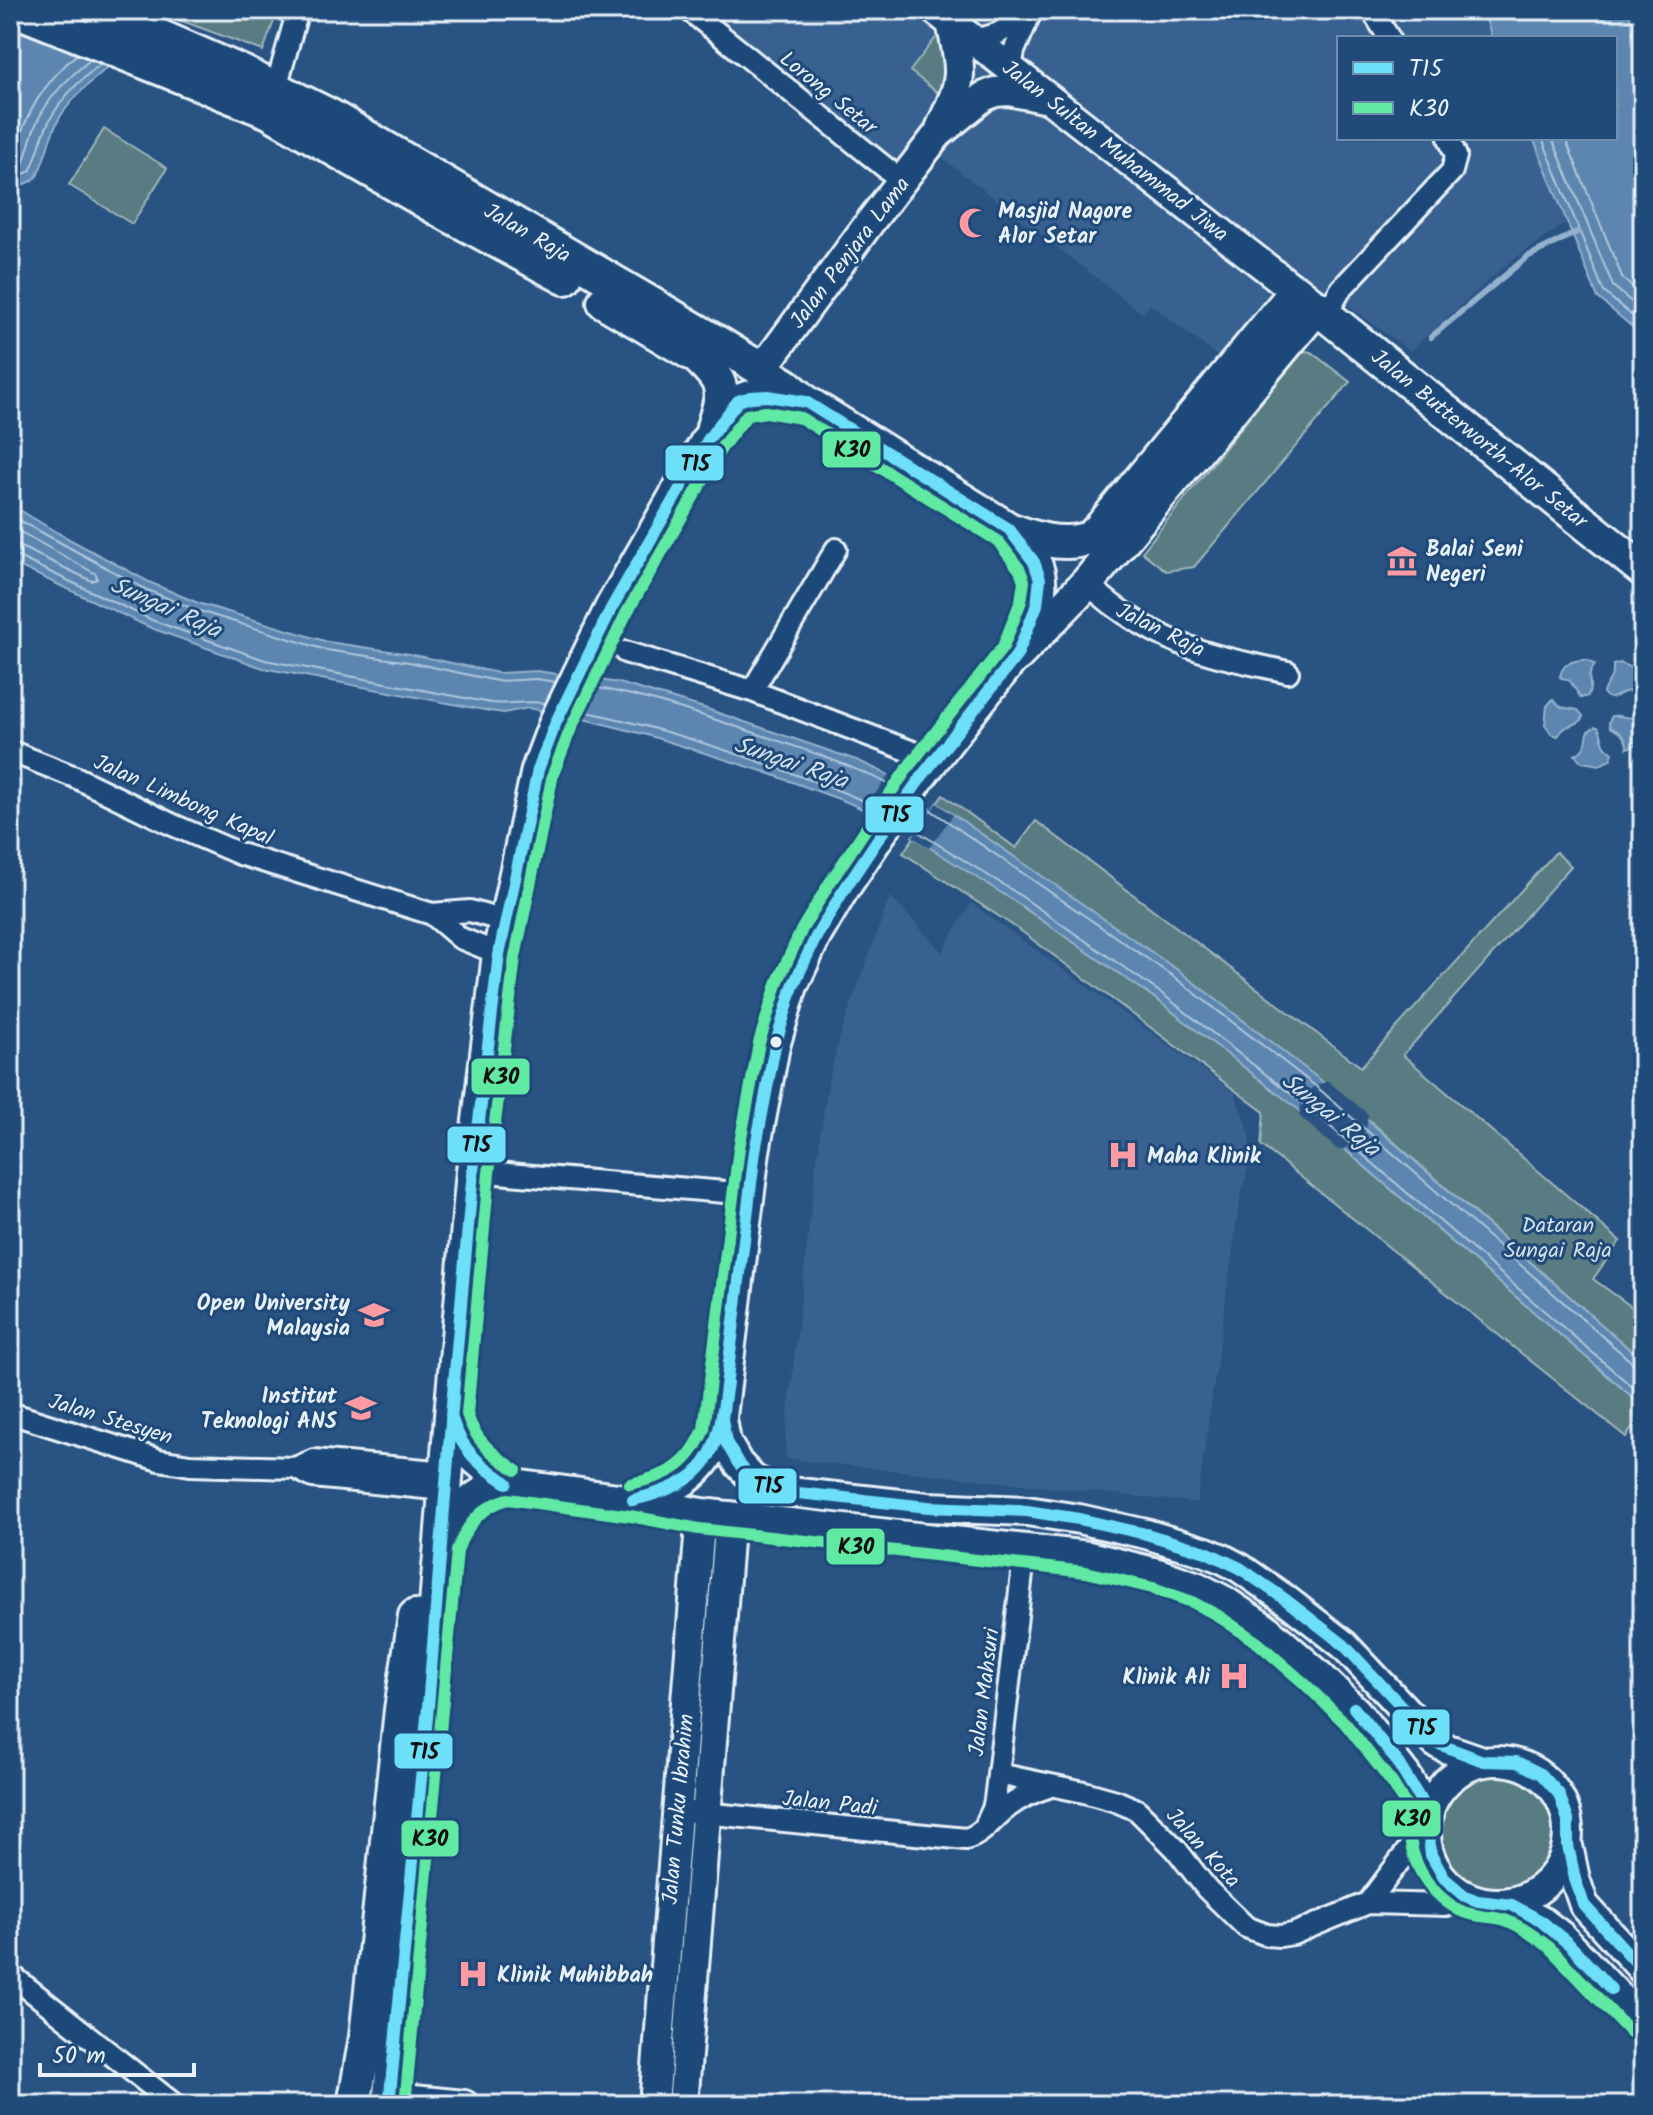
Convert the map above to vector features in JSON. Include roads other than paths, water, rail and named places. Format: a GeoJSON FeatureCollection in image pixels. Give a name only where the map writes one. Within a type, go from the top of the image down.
{"type":"FeatureCollection","features":[{"type":"Feature","properties":{"kind":"main road"},"geometry":{"type":"LineString","coordinates":[[15,10],[239,85]]}},
{"type":"Feature","properties":{"kind":"main road"},"geometry":{"type":"LineString","coordinates":[[99,10],[239,85]]}},
{"type":"Feature","properties":{"kind":"main road","name":"Jalan Penjara Lama"},"geometry":{"type":"LineString","coordinates":[[938,134],[956,90],[959,74],[958,57],[943,16]]}},
{"type":"Feature","properties":{"kind":"main road","name":"Jalan Sultan Muhammad Jiwa"},"geometry":{"type":"LineString","coordinates":[[943,16],[1307,299]]}},
{"type":"Feature","properties":{"kind":"main road","name":"Jalan Raja"},"geometry":{"type":"LineString","coordinates":[[239,85],[273,100],[329,115],[753,381],[767,396],[806,402],[1009,529]]}},
{"type":"Feature","properties":{"kind":"main road","name":"Jalan Penjara Lama"},"geometry":{"type":"LineString","coordinates":[[753,381],[938,134],[983,97],[995,92],[1009,91],[1049,99]]}},
{"type":"Feature","properties":{"kind":"main road","name":"Jalan Raja"},"geometry":{"type":"LineString","coordinates":[[273,100],[443,212],[561,276],[696,356]]}},
{"type":"Feature","properties":{"kind":"main road"},"geometry":{"type":"LineString","coordinates":[[1009,529],[1050,541],[1089,538],[1307,299]]}},
{"type":"Feature","properties":{"kind":"main road"},"geometry":{"type":"LineString","coordinates":[[633,1500],[674,1489],[698,1471],[715,1447],[722,1419],[749,1194],[775,1046],[793,986],[816,937],[882,833],[934,760],[1017,655],[1087,583],[1307,299]]}},
{"type":"Feature","properties":{"kind":"main road","name":"Jalan Butterworth-Alor Setar"},"geometry":{"type":"LineString","coordinates":[[1307,299],[1643,570]]}},
{"type":"Feature","properties":{"kind":"main road"},"geometry":{"type":"LineString","coordinates":[[398,2103],[451,1416],[473,1171],[499,954],[538,770],[556,722],[612,607],[709,438],[753,381],[733,367],[696,356]]}},
{"type":"Feature","properties":{"kind":"main road"},"geometry":{"type":"LineString","coordinates":[[696,356],[711,370],[721,389],[722,399],[709,438]]}},
{"type":"Feature","properties":{"kind":"main road"},"geometry":{"type":"LineString","coordinates":[[1009,529],[1034,562],[1040,579],[1037,605],[1017,655]]}},
{"type":"Feature","properties":{"kind":"main road"},"geometry":{"type":"LineString","coordinates":[[451,1416],[470,1456],[507,1483]]}},
{"type":"Feature","properties":{"kind":"main road"},"geometry":{"type":"LineString","coordinates":[[722,1419],[726,1442],[738,1463],[754,1480],[780,1491],[928,1507],[1027,1511],[1112,1525],[1206,1552],[1240,1568],[1320,1625],[1344,1645],[1436,1743],[1483,1761]]}},
{"type":"Feature","properties":{"kind":"main road"},"geometry":{"type":"LineString","coordinates":[[398,2103],[449,1659],[451,1622],[441,1552],[450,1524],[464,1504],[491,1486],[507,1483],[633,1500],[701,1513],[1089,1556],[1185,1583],[1225,1601],[1268,1630],[1316,1672],[1357,1712],[1396,1760],[1428,1820]]}},
{"type":"Feature","properties":{"kind":"main road"},"geometry":{"type":"LineString","coordinates":[[351,2099],[377,1950],[401,1710],[414,1633],[426,1515],[446,1486]]}},
{"type":"Feature","properties":{"kind":"main road","name":"Jalan Tunku Ibrahim"},"geometry":{"type":"LineString","coordinates":[[654,2105],[701,1513]]}},
{"type":"Feature","properties":{"kind":"main road","name":"Jalan Tunku Ibrahim"},"geometry":{"type":"LineString","coordinates":[[683,2105],[730,1516]]}},
{"type":"Feature","properties":{"kind":"main road"},"geometry":{"type":"LineString","coordinates":[[1643,1970],[1584,1905],[1568,1846],[1568,1820],[1559,1794],[1541,1774],[1517,1762],[1490,1760],[1462,1769],[1445,1783],[1435,1796],[1428,1820],[1429,1851],[1440,1874],[1457,1891],[1543,1922],[1560,1935],[1643,2022]]}},
{"type":"Feature","properties":{"kind":"main road"},"geometry":{"type":"LineString","coordinates":[[1493,1902],[1520,1900],[1534,1893],[1556,1873],[1568,1846]]}},
{"type":"Feature","properties":{"kind":"main road"},"geometry":{"type":"LineString","coordinates":[[398,2103],[464,2105]]}},
{"type":"Feature","properties":{"kind":"street"},"geometry":{"type":"LineString","coordinates":[[273,100],[298,10]]}},
{"type":"Feature","properties":{"kind":"street","name":"Lorong Setar"},"geometry":{"type":"LineString","coordinates":[[689,10],[902,181]]}},
{"type":"Feature","properties":{"kind":"street"},"geometry":{"type":"LineString","coordinates":[[1372,10],[1388,36]]}},
{"type":"Feature","properties":{"kind":"street"},"geometry":{"type":"LineString","coordinates":[[975,40],[997,34],[1032,12]]}},
{"type":"Feature","properties":{"kind":"street"},"geometry":{"type":"LineString","coordinates":[[1011,68],[1014,51],[1032,12]]}},
{"type":"Feature","properties":{"kind":"street"},"geometry":{"type":"LineString","coordinates":[[1307,299],[1334,301],[1341,289],[1452,171],[1456,156],[1450,140]]}},
{"type":"Feature","properties":{"kind":"street"},"geometry":{"type":"LineString","coordinates":[[752,691],[836,549]]}},
{"type":"Feature","properties":{"kind":"street","name":"Jalan Raja"},"geometry":{"type":"LineString","coordinates":[[1087,583],[1107,602],[1193,649],[1288,672]]}},
{"type":"Feature","properties":{"kind":"street"},"geometry":{"type":"LineString","coordinates":[[625,652],[752,691],[934,760]]}},
{"type":"Feature","properties":{"kind":"street","name":"Jalan Limbong Kapal"},"geometry":{"type":"LineString","coordinates":[[10,751],[75,777],[240,854],[432,914],[470,911],[507,922]]}},
{"type":"Feature","properties":{"kind":"street","name":"Jalan Limbong Kapal"},"geometry":{"type":"LineString","coordinates":[[432,914],[460,938],[499,954]]}},
{"type":"Feature","properties":{"kind":"street"},"geometry":{"type":"LineString","coordinates":[[473,1171],[749,1194]]}},
{"type":"Feature","properties":{"kind":"street","name":"Jalan Stesyen"},"geometry":{"type":"LineString","coordinates":[[10,1413],[159,1460],[190,1465],[295,1468],[313,1477],[446,1486]]}},
{"type":"Feature","properties":{"kind":"street","name":"Jalan Mahsuri"},"geometry":{"type":"LineString","coordinates":[[977,1835],[993,1809],[1025,1549]]}},
{"type":"Feature","properties":{"kind":"street","name":"Jalan Kota"},"geometry":{"type":"LineString","coordinates":[[998,1774],[1116,1801],[1137,1810],[1176,1849],[1207,1889],[1246,1927],[1267,1935],[1293,1934],[1368,1903],[1447,1905],[1493,1902]]}},
{"type":"Feature","properties":{"kind":"street"},"geometry":{"type":"LineString","coordinates":[[977,1835],[1010,1805],[1052,1785]]}},
{"type":"Feature","properties":{"kind":"street","name":"Jalan Padi"},"geometry":{"type":"LineString","coordinates":[[677,1810],[966,1839],[977,1835]]}},
{"type":"Feature","properties":{"kind":"street"},"geometry":{"type":"LineString","coordinates":[[1368,1903],[1428,1820]]}},
{"type":"Feature","properties":{"kind":"street"},"geometry":{"type":"LineString","coordinates":[[10,1974],[175,2105]]}},
{"type":"Feature","properties":{"kind":"water"},"geometry":{"type":"Polygon","coordinates":[[[10,10],[184,10],[119,58],[73,100],[58,121],[37,176],[10,190],[10,10]]]}},
{"type":"Feature","properties":{"kind":"water"},"geometry":{"type":"Polygon","coordinates":[[[1483,10],[1627,10],[1643,49],[1643,336],[1598,298],[1534,140],[1617,140],[1617,36],[1491,36],[1483,10]]]}},
{"type":"Feature","properties":{"kind":"water","name":"Sungai Raja"},"geometry":{"type":"Polygon","coordinates":[[[10,504],[149,582],[198,603],[328,642],[410,654],[498,673],[537,671],[619,683],[704,708],[859,761],[897,779],[937,803],[1179,971],[1323,1082],[1643,1361],[1643,1406],[1299,1110],[1156,999],[1011,899],[871,813],[765,772],[647,735],[528,708],[504,713],[490,711],[263,668],[151,628],[10,562],[10,504]]]}},
{"type":"Feature","properties":{"kind":"water"},"geometry":{"type":"Polygon","coordinates":[[[1580,660],[1595,665],[1590,673],[1588,696],[1581,698],[1570,681],[1560,677],[1567,665],[1580,660]]]}},
{"type":"Feature","properties":{"kind":"water"},"geometry":{"type":"Polygon","coordinates":[[[1620,663],[1635,673],[1638,692],[1607,697],[1603,693],[1613,665],[1620,663]]]}},
{"type":"Feature","properties":{"kind":"water"},"geometry":{"type":"Polygon","coordinates":[[[1553,699],[1561,707],[1578,710],[1583,716],[1582,720],[1564,729],[1558,736],[1551,734],[1545,724],[1547,706],[1553,699]]]}},
{"type":"Feature","properties":{"kind":"water"},"geometry":{"type":"Polygon","coordinates":[[[1641,714],[1643,737],[1636,745],[1627,748],[1624,738],[1610,727],[1609,722],[1612,716],[1641,714]]]}},
{"type":"Feature","properties":{"kind":"water"},"geometry":{"type":"Polygon","coordinates":[[[1598,727],[1604,744],[1613,753],[1610,760],[1600,765],[1582,762],[1575,755],[1585,745],[1588,731],[1598,727]]]}},
{"type":"Feature","properties":{"kind":"waterway"},"geometry":{"type":"LineString","coordinates":[[1431,337],[1527,257],[1577,232]]}},
{"type":"Feature","properties":{"kind":"place","name":"Masjid Nagore Alor Setar"},"geometry":{"type":"Point","coordinates":[974,223]}},
{"type":"Feature","properties":{"kind":"place","name":"Balai Seni Negeri"},"geometry":{"type":"Point","coordinates":[1402,561]}},
{"type":"Feature","properties":{"kind":"place","name":"Maha Klinik"},"geometry":{"type":"Point","coordinates":[1123,1155]}},
{"type":"Feature","properties":{"kind":"place","name":"Open University Malaysia"},"geometry":{"type":"Point","coordinates":[374,1315]}},
{"type":"Feature","properties":{"kind":"place","name":"Institut Teknologi ANS"},"geometry":{"type":"Point","coordinates":[361,1408]}},
{"type":"Feature","properties":{"kind":"place","name":"Klinik Ali"},"geometry":{"type":"Point","coordinates":[1234,1676]}},
{"type":"Feature","properties":{"kind":"place","name":"Klinik Muhibbah"},"geometry":{"type":"Point","coordinates":[473,1974]}},
{"type":"Feature","properties":{"kind":"park label","name":"Dataran Sungai Raja"},"geometry":{"type":"Point","coordinates":[1558,1236]}}]}
